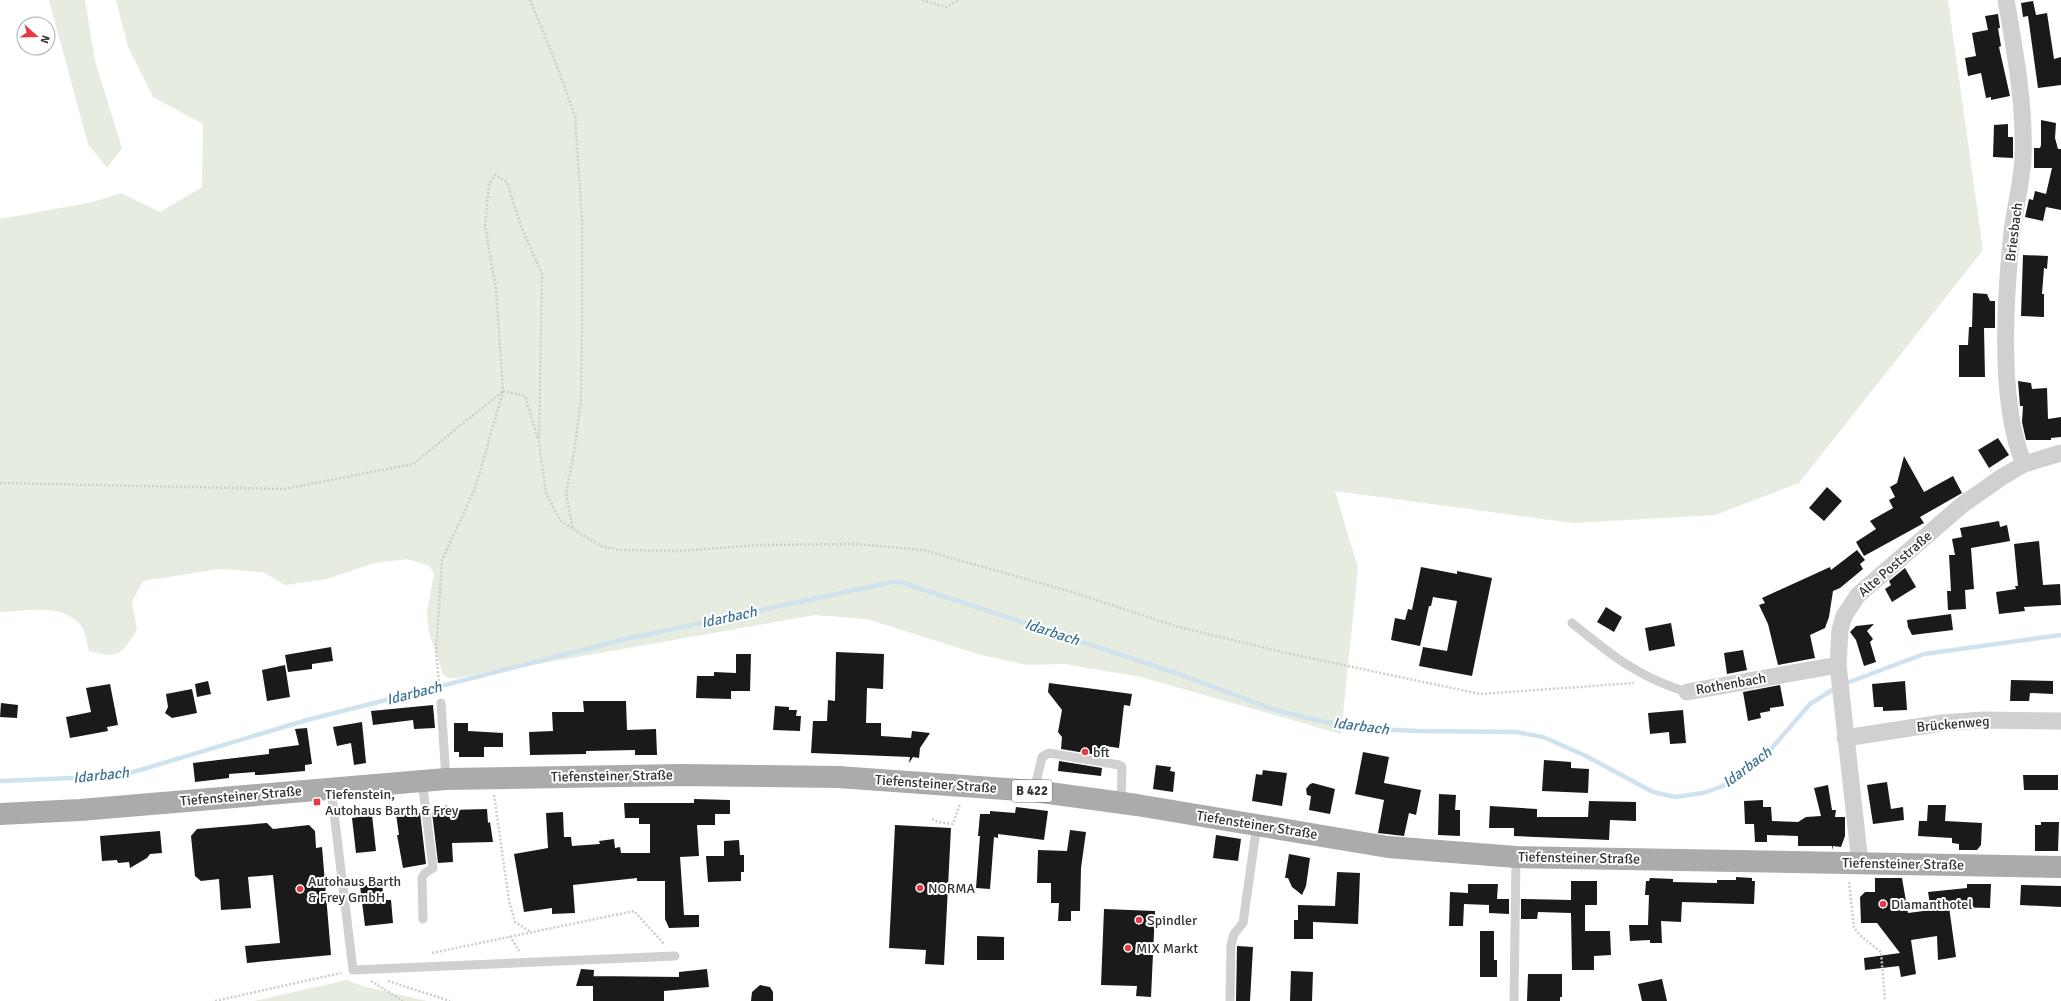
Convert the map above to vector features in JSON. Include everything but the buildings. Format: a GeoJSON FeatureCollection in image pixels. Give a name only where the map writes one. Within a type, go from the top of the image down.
{"type":"FeatureCollection","features":[{"type":"Feature","properties":{"kind":"main road","name":"Tiefensteiner Straße"},"geometry":{"type":"LineString","coordinates":[[0,814],[80,810],[422,780],[491,777],[680,774],[838,777],[968,785],[1034,792],[1121,803],[1257,824],[1388,847],[1516,857],[2061,867]]}},
{"type":"Feature","properties":{"kind":"street","name":"Briesbach"},"geometry":{"type":"LineString","coordinates":[[2006,0],[2014,46],[2023,132],[2021,182],[2012,230],[2009,268],[2006,364],[2011,421],[2015,441],[2024,464]]}},
{"type":"Feature","properties":{"kind":"street","name":"Alte Poststraße"},"geometry":{"type":"LineString","coordinates":[[1854,863],[1842,700],[1838,672],[1840,630],[1844,616],[1858,595],[1962,506],[2024,464],[2061,453]]}},
{"type":"Feature","properties":{"kind":"street","name":"Rothenbach"},"geometry":{"type":"LineString","coordinates":[[1688,692],[1838,672]]}},
{"type":"Feature","properties":{"kind":"street","name":"Brückenweg"},"geometry":{"type":"LineString","coordinates":[[1845,738],[1942,723],[1983,720],[2061,721]]}},
{"type":"Feature","properties":{"kind":"lane","name":"Rothenbach"},"geometry":{"type":"LineString","coordinates":[[1572,623],[1628,667],[1648,678],[1688,692]]}},
{"type":"Feature","properties":{"kind":"lane"},"geometry":{"type":"LineString","coordinates":[[441,703],[446,779]]}},
{"type":"Feature","properties":{"kind":"lane"},"geometry":{"type":"LineString","coordinates":[[1034,792],[1042,757],[1049,753],[1119,765],[1122,767],[1121,803]]}},
{"type":"Feature","properties":{"kind":"lane"},"geometry":{"type":"LineString","coordinates":[[422,780],[433,868],[425,873],[422,878],[423,919]]}},
{"type":"Feature","properties":{"kind":"lane"},"geometry":{"type":"LineString","coordinates":[[331,788],[353,970],[675,956]]}},
{"type":"Feature","properties":{"kind":"lane"},"geometry":{"type":"LineString","coordinates":[[1230,1001],[1230,945],[1234,934],[1243,923],[1257,824]]}},
{"type":"Feature","properties":{"kind":"lane"},"geometry":{"type":"LineString","coordinates":[[1514,1001],[1516,857]]}},
{"type":"Feature","properties":{"kind":"path"},"geometry":{"type":"LineString","coordinates":[[530,0],[552,53],[575,116],[582,218],[582,322],[581,401],[574,452],[566,494],[573,529]]}},
{"type":"Feature","properties":{"kind":"path"},"geometry":{"type":"LineString","coordinates":[[922,0],[946,7],[959,0]]}},
{"type":"Feature","properties":{"kind":"path"},"geometry":{"type":"LineString","coordinates":[[441,703],[436,652],[442,560],[475,489],[503,391],[496,289],[485,225],[488,184],[495,175],[507,182],[521,226],[542,274],[539,443]]}},
{"type":"Feature","properties":{"kind":"path"},"geometry":{"type":"LineString","coordinates":[[503,391],[525,396],[539,443],[546,493],[560,520],[601,546],[620,550],[680,551],[758,545],[857,544],[923,550],[1072,592],[1179,627],[1282,652],[1480,694],[1636,683],[1648,678]]}},
{"type":"Feature","properties":{"kind":"path"},"geometry":{"type":"LineString","coordinates":[[0,483],[284,489],[413,464],[503,391]]}},
{"type":"Feature","properties":{"kind":"path"},"geometry":{"type":"LineString","coordinates":[[491,777],[509,901],[515,922],[532,932]]}},
{"type":"Feature","properties":{"kind":"path"},"geometry":{"type":"LineString","coordinates":[[932,819],[938,822],[953,824],[968,785]]}},
{"type":"Feature","properties":{"kind":"path"},"geometry":{"type":"LineString","coordinates":[[1854,863],[1854,928],[1861,936],[1881,952],[1885,1001]]}},
{"type":"Feature","properties":{"kind":"path"},"geometry":{"type":"LineString","coordinates":[[428,954],[634,911],[675,956]]}},
{"type":"Feature","properties":{"kind":"path"},"geometry":{"type":"LineString","coordinates":[[215,1001],[353,970],[403,1001]]}},
{"type":"Feature","properties":{"kind":"path"},"geometry":{"type":"LineString","coordinates":[[383,980],[450,1001]]}},
{"type":"Feature","properties":{"kind":"shaded area"},"geometry":{"type":"Polygon","coordinates":[[[49,0],[85,0],[95,61],[122,148],[107,168],[88,144],[56,26],[56,16],[53,16],[49,0]]]}},
{"type":"Feature","properties":{"kind":"shaded area"},"geometry":{"type":"Polygon","coordinates":[[[116,0],[1948,0],[1983,250],[1799,483],[1715,515],[1573,523],[1335,491],[1358,568],[1341,734],[1141,677],[1064,664],[1028,665],[981,655],[867,619],[815,615],[458,678],[448,678],[443,674],[429,632],[427,613],[434,573],[429,566],[408,559],[374,563],[327,579],[285,585],[263,572],[219,569],[143,581],[132,602],[137,630],[123,650],[118,653],[107,655],[89,651],[85,633],[80,624],[72,617],[63,613],[42,610],[0,612],[0,219],[93,202],[121,193],[160,212],[202,187],[203,124],[153,97],[128,47],[116,0]]]}},
{"type":"Feature","properties":{"kind":"shaded area"},"geometry":{"type":"Polygon","coordinates":[[[347,980],[362,986],[427,1001],[254,1001],[347,980]]]}},
{"type":"Feature","properties":{"kind":"waterway","name":"Idarbach"},"geometry":{"type":"LineString","coordinates":[[0,781],[120,776],[307,720],[626,639],[897,581],[1176,673],[1275,710],[1351,728],[1418,731],[1516,732],[1543,737],[1584,755],[1653,792],[1675,797],[1703,793],[1723,786],[1753,765],[1771,749],[1810,704],[1837,687]]}},
{"type":"Feature","properties":{"kind":"waterway","name":"Idarbach"},"geometry":{"type":"LineString","coordinates":[[1844,684],[1924,654],[2061,635]]}},
{"type":"Feature","properties":{"kind":"place","name":"bft"},"geometry":{"type":"Point","coordinates":[1085,752]}},
{"type":"Feature","properties":{"kind":"place","name":"Tiefenstein, Autohaus Barth & Frey"},"geometry":{"type":"Point","coordinates":[317,802]}},
{"type":"Feature","properties":{"kind":"place","name":"NORMA"},"geometry":{"type":"Point","coordinates":[920,888]}},
{"type":"Feature","properties":{"kind":"place","name":"Autohaus Barth & Frey GmbH"},"geometry":{"type":"Point","coordinates":[300,889]}},
{"type":"Feature","properties":{"kind":"place","name":"Diamanthotel"},"geometry":{"type":"Point","coordinates":[1883,904]}},
{"type":"Feature","properties":{"kind":"place","name":"Spindler"},"geometry":{"type":"Point","coordinates":[1139,920]}},
{"type":"Feature","properties":{"kind":"place","name":"MIX Markt"},"geometry":{"type":"Point","coordinates":[1128,948]}}]}
